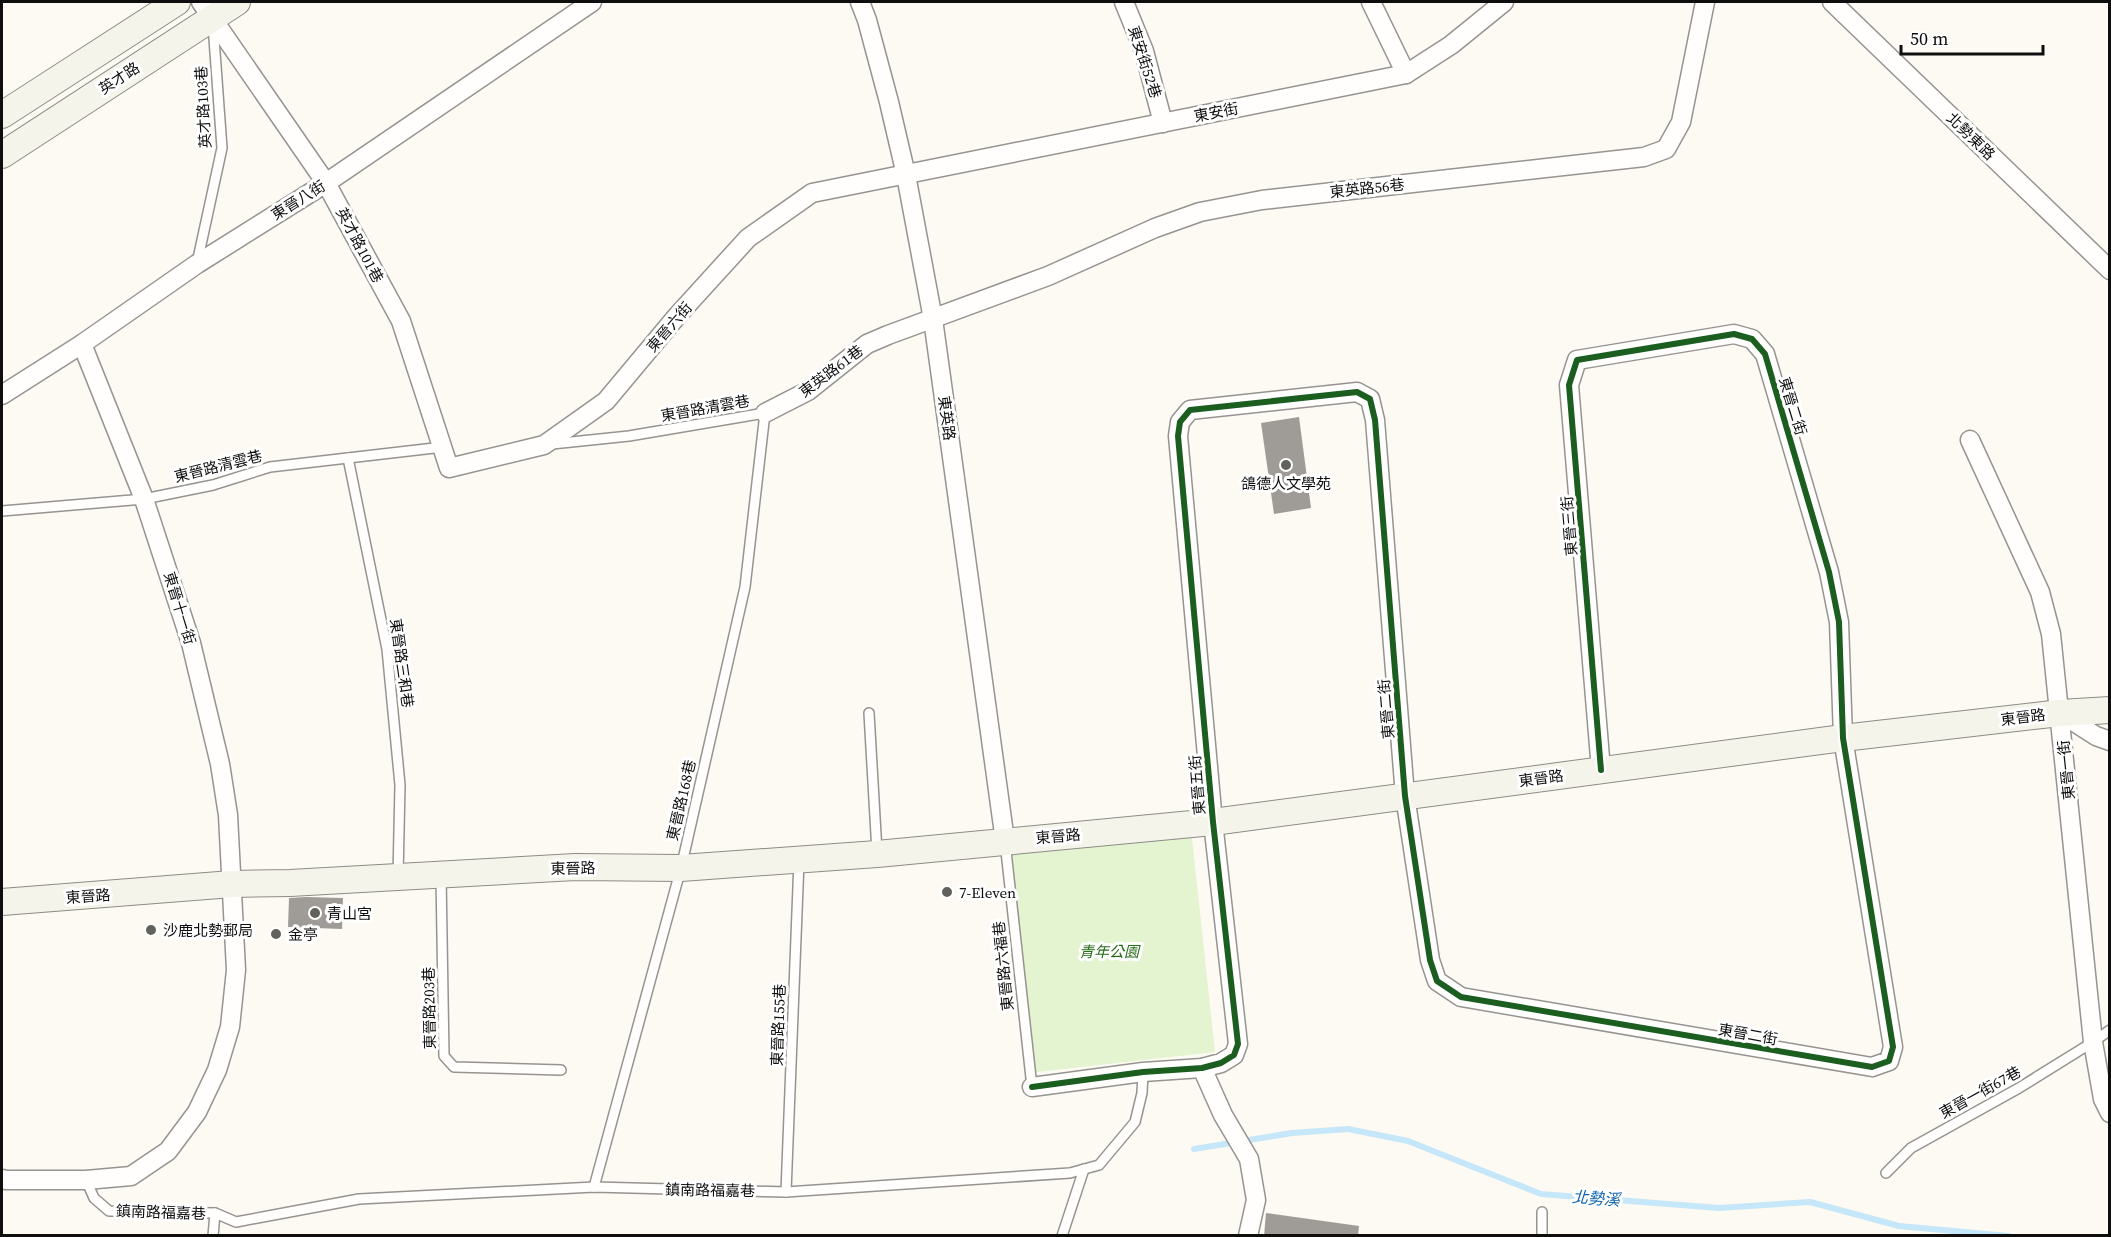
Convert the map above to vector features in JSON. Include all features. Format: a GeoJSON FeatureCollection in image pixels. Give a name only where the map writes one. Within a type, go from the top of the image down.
{"type":"FeatureCollection","features":[{"type":"Feature","properties":{"kind":"street"},"geometry":{"type":"LineString","coordinates":[[2,115],[177,2]]}},
{"type":"Feature","properties":{"kind":"street","name":"英才路"},"geometry":{"type":"LineString","coordinates":[[2,155],[209,7],[237,2]]}},
{"type":"Feature","properties":{"kind":"street","name":"東晉八街"},"geometry":{"type":"LineString","coordinates":[[2,395],[82,344],[197,264],[326,183],[592,2]]}},
{"type":"Feature","properties":{"kind":"street","name":"東英路"},"geometry":{"type":"LineString","coordinates":[[860,2],[889,102],[906,175],[933,319],[1005,841]]}},
{"type":"Feature","properties":{"kind":"street","name":"東安街52巷"},"geometry":{"type":"LineString","coordinates":[[1124,2],[1144,51],[1163,123]]}},
{"type":"Feature","properties":{"kind":"street"},"geometry":{"type":"LineString","coordinates":[[1371,2],[1406,74]]}},
{"type":"Feature","properties":{"kind":"street","name":"東安街"},"geometry":{"type":"LineString","coordinates":[[906,175],[1406,74],[1450,45],[1504,2]]}},
{"type":"Feature","properties":{"kind":"street","name":"東英路56巷"},"geometry":{"type":"LineString","coordinates":[[933,319],[1048,276],[1155,228],[1200,212],[1262,200],[1644,157],[1666,149],[1680,122],[1706,2]]}},
{"type":"Feature","properties":{"kind":"street","name":"北勢東路"},"geometry":{"type":"LineString","coordinates":[[1832,2],[2109,270]]}},
{"type":"Feature","properties":{"kind":"street","name":"英才路101巷"},"geometry":{"type":"LineString","coordinates":[[209,7],[326,183],[401,321],[443,447]]}},
{"type":"Feature","properties":{"kind":"street","name":"東晉六街"},"geometry":{"type":"LineString","coordinates":[[443,447],[449,468],[544,445],[606,400],[748,238],[812,193],[906,175]]}},
{"type":"Feature","properties":{"kind":"street","name":"東英路61巷"},"geometry":{"type":"LineString","coordinates":[[765,413],[808,391],[867,344],[933,319]]}},
{"type":"Feature","properties":{"kind":"street","name":"東晉二街"},"geometry":{"type":"LineString","coordinates":[[1290,398],[1357,392],[1370,399],[1375,420],[1405,796],[1430,960],[1437,981],[1461,997],[1872,1067],[1890,1061],[1893,1047],[1843,738],[1839,622],[1829,572],[1765,354],[1752,339],[1734,334],[1654,346]]}},
{"type":"Feature","properties":{"kind":"street","name":"東晉十一街"},"geometry":{"type":"LineString","coordinates":[[82,344],[144,499],[191,643],[217,753],[228,815],[232,884]]}},
{"type":"Feature","properties":{"kind":"street","name":"東晉三街"},"geometry":{"type":"LineString","coordinates":[[1601,770],[1569,385],[1577,360],[1654,346]]}},
{"type":"Feature","properties":{"kind":"street","name":"東晉五街"},"geometry":{"type":"LineString","coordinates":[[1032,1087],[1143,1072],[1203,1068],[1221,1063],[1234,1055],[1238,1044],[1212,822],[1178,436],[1179,422],[1190,410],[1290,398]]}},
{"type":"Feature","properties":{"kind":"street","name":"東晉一街"},"geometry":{"type":"LineString","coordinates":[[1970,440],[2040,592],[2051,634],[2093,1042],[2103,1099],[2109,1113]]}},
{"type":"Feature","properties":{"kind":"street","name":"東晉路"},"geometry":{"type":"LineString","coordinates":[[2,902],[232,884],[290,883],[575,867],[681,868],[878,854],[1212,822],[1843,738],[2060,713],[2109,710]]}},
{"type":"Feature","properties":{"kind":"street"},"geometry":{"type":"LineString","coordinates":[[2060,713],[2096,736],[2109,741]]}},
{"type":"Feature","properties":{"kind":"street"},"geometry":{"type":"LineString","coordinates":[[2,1179],[86,1180],[131,1176],[168,1151],[197,1112],[217,1070],[230,1027],[236,970],[232,884]]}},
{"type":"Feature","properties":{"kind":"street"},"geometry":{"type":"LineString","coordinates":[[1203,1068],[1223,1115],[1250,1159],[1256,1200],[1248,1236]]}},
{"type":"Feature","properties":{"kind":"lane","name":"英才路103巷"},"geometry":{"type":"LineString","coordinates":[[197,264],[222,148],[209,7]]}},
{"type":"Feature","properties":{"kind":"lane","name":"東晉路清雲巷"},"geometry":{"type":"LineString","coordinates":[[544,445],[629,436],[765,413]]}},
{"type":"Feature","properties":{"kind":"lane","name":"東晉路168巷"},"geometry":{"type":"LineString","coordinates":[[594,1187],[681,868],[745,587],[765,413]]}},
{"type":"Feature","properties":{"kind":"lane","name":"東晉路清雲巷"},"geometry":{"type":"LineString","coordinates":[[2,511],[144,499],[213,485],[270,467],[443,447]]}},
{"type":"Feature","properties":{"kind":"lane","name":"東晉路三和巷"},"geometry":{"type":"LineString","coordinates":[[348,458],[387,649],[400,785],[398,876]]}},
{"type":"Feature","properties":{"kind":"lane"},"geometry":{"type":"LineString","coordinates":[[869,713],[878,854]]}},
{"type":"Feature","properties":{"kind":"lane","name":"東晉路六福巷"},"geometry":{"type":"LineString","coordinates":[[1005,841],[1032,1087]]}},
{"type":"Feature","properties":{"kind":"lane","name":"東晉路155巷"},"geometry":{"type":"LineString","coordinates":[[786,1192],[799,860]]}},
{"type":"Feature","properties":{"kind":"lane","name":"東晉路203巷"},"geometry":{"type":"LineString","coordinates":[[441,873],[444,1056],[454,1067],[561,1070]]}},
{"type":"Feature","properties":{"kind":"lane","name":"東晉一街67巷"},"geometry":{"type":"LineString","coordinates":[[1886,1173],[1911,1148],[2019,1088],[2093,1042],[2109,1029]]}},
{"type":"Feature","properties":{"kind":"lane","name":"鎮南路福嘉巷"},"geometry":{"type":"LineString","coordinates":[[86,1180],[94,1198],[109,1211],[215,1213],[236,1222],[359,1199],[594,1187],[786,1192],[1070,1173],[1099,1165],[1135,1122],[1142,1093],[1143,1072]]}},
{"type":"Feature","properties":{"kind":"lane"},"geometry":{"type":"LineString","coordinates":[[1062,1236],[1084,1169]]}},
{"type":"Feature","properties":{"kind":"lane"},"geometry":{"type":"LineString","coordinates":[[1542,1212],[1542,1236]]}},
{"type":"Feature","properties":{"kind":"lane","name":"鎮南路福嘉巷"},"geometry":{"type":"LineString","coordinates":[[213,1236],[215,1213]]}},
{"type":"Feature","properties":{"kind":"green space","name":"青年公園"},"geometry":{"type":"Polygon","coordinates":[[[1191,829],[1215,1052],[1028,1073],[1003,850],[1191,829]]]}},
{"type":"Feature","properties":{"kind":"building","name":"鴿德人文學苑"},"geometry":{"type":"Polygon","coordinates":[[[1299,417],[1311,508],[1274,514],[1261,423],[1299,417]]]}},
{"type":"Feature","properties":{"kind":"building","name":"青山宮"},"geometry":{"type":"Polygon","coordinates":[[[289,898],[343,898],[342,929],[288,927],[289,898]]]}},
{"type":"Feature","properties":{"kind":"building"},"geometry":{"type":"Polygon","coordinates":[[[1266,1213],[1359,1226],[1358,1236],[1264,1236],[1266,1213]]]}},
{"type":"Feature","properties":{"kind":"waterway","name":"北勢溪"},"geometry":{"type":"LineString","coordinates":[[1194,1149],[1292,1133],[1348,1129],[1408,1141],[1541,1194],[1719,1208],[1810,1202],[1899,1226],[2008,1236]]}},
{"type":"Feature","properties":{"kind":"cycle path"},"geometry":{"type":"LineString","coordinates":[[1032,1087],[1143,1072],[1202,1068],[1221,1063],[1234,1055],[1238,1044],[1213,822],[1178,436],[1180,422],[1190,410],[1357,392],[1370,399],[1375,420],[1405,796],[1430,960],[1437,981],[1461,997],[1872,1067],[1889,1061],[1893,1047],[1843,738],[1839,622],[1829,572],[1765,354],[1752,339],[1734,334],[1577,360],[1569,385],[1601,770]]}},
{"type":"Feature","properties":{"kind":"place","name":"鴿德人文學苑"},"geometry":{"type":"Point","coordinates":[1286,465]}},
{"type":"Feature","properties":{"kind":"place","name":"7-Eleven"},"geometry":{"type":"Point","coordinates":[947,892]}},
{"type":"Feature","properties":{"kind":"place","name":"青山宮"},"geometry":{"type":"Point","coordinates":[315,913]}},
{"type":"Feature","properties":{"kind":"place","name":"沙鹿北勢郵局"},"geometry":{"type":"Point","coordinates":[151,930]}},
{"type":"Feature","properties":{"kind":"place","name":"金亭"},"geometry":{"type":"Point","coordinates":[276,934]}}]}
